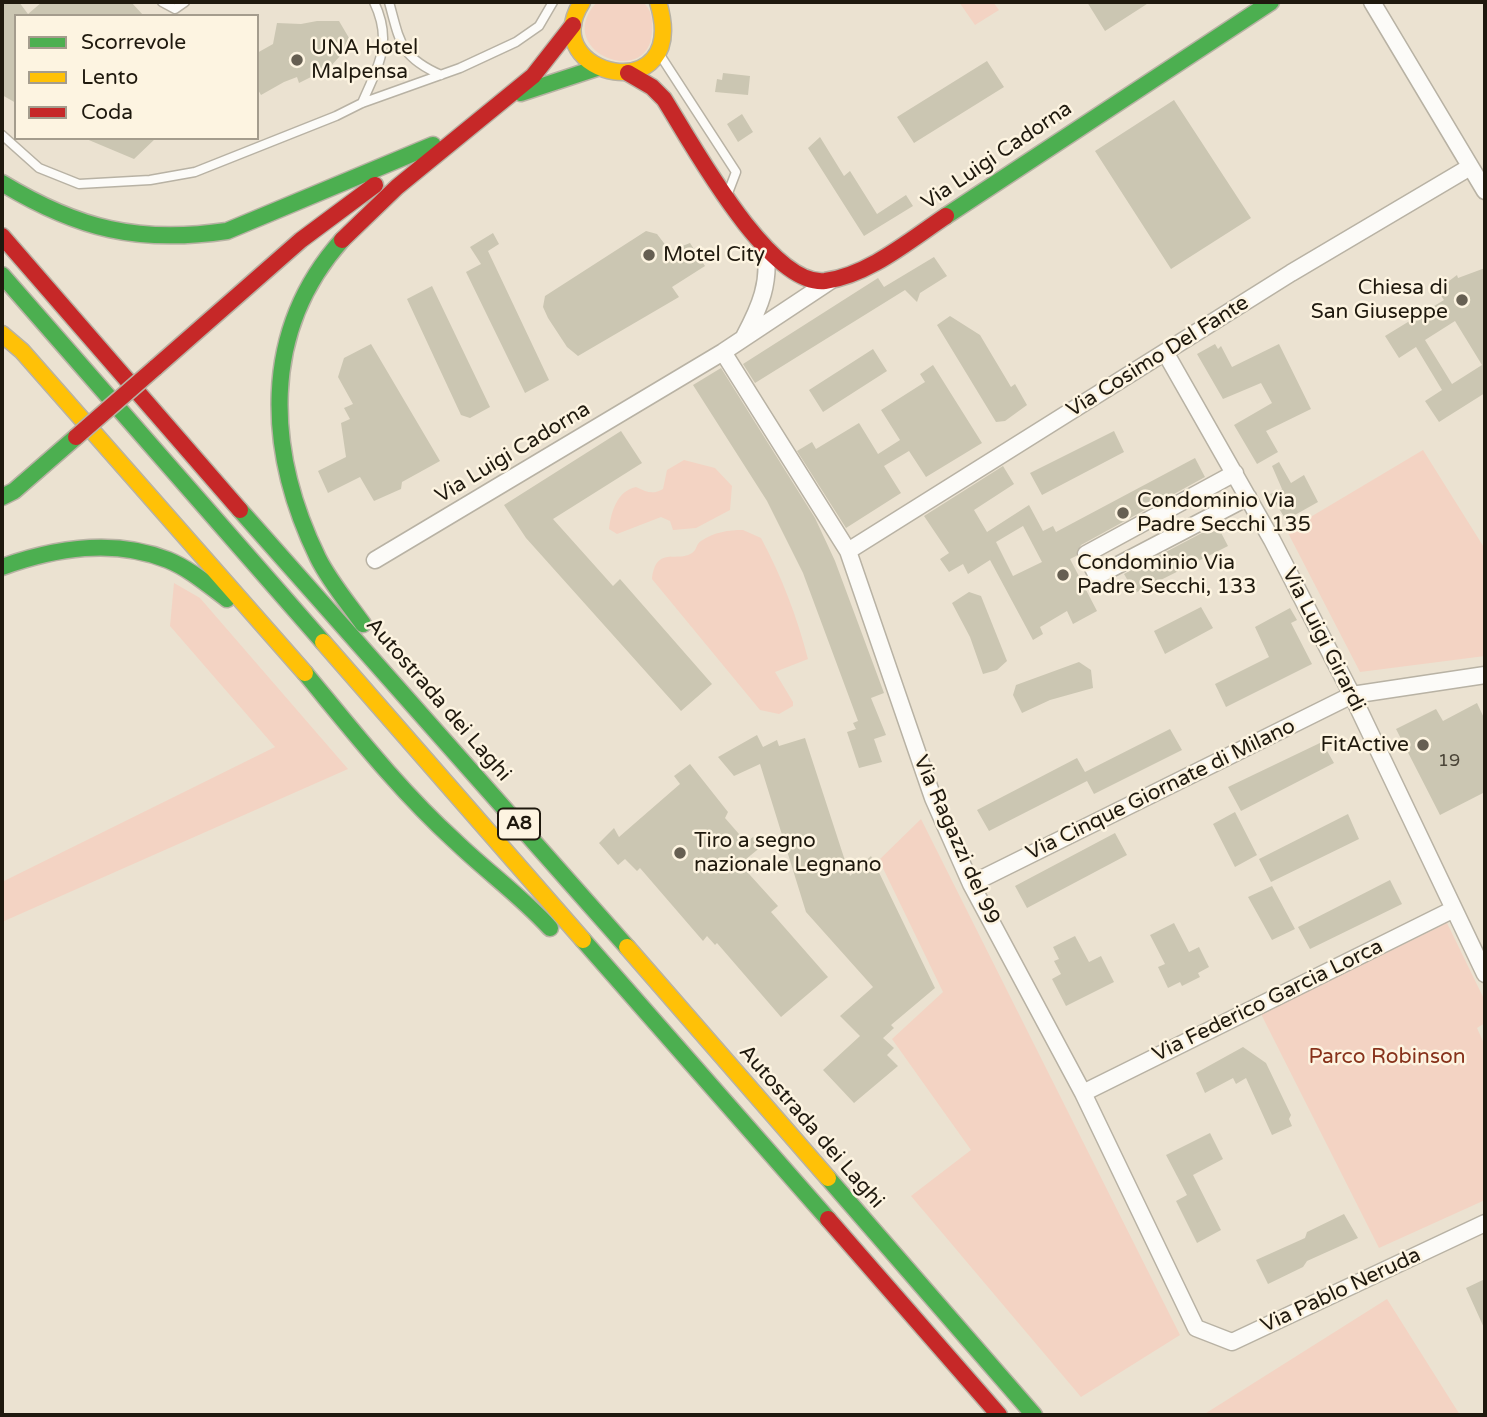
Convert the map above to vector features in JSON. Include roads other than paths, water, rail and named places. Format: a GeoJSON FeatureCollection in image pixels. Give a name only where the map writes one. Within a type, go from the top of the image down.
{"type":"FeatureCollection","features":[{"type":"Feature","properties":{"kind":"main road"},"geometry":{"type":"LineString","coordinates":[[573,25],[579,50],[597,68],[612,73],[628,73],[650,62],[659,53],[666,27],[658,2]]}},
{"type":"Feature","properties":{"kind":"main road","name":"Via Luigi Cadorna"},"geometry":{"type":"LineString","coordinates":[[832,279],[876,262],[1271,2]]}},
{"type":"Feature","properties":{"kind":"main road"},"geometry":{"type":"LineString","coordinates":[[430,721],[320,562],[290,486],[279,436],[277,400],[288,331],[300,300],[320,267],[378,202],[461,133],[509,98],[558,52],[573,25],[580,3]]}},
{"type":"Feature","properties":{"kind":"main road"},"geometry":{"type":"LineString","coordinates":[[509,98],[550,81],[597,68]]}},
{"type":"Feature","properties":{"kind":"main road"},"geometry":{"type":"LineString","coordinates":[[628,73],[652,87],[664,99],[752,234],[790,270],[810,280],[832,279]]}},
{"type":"Feature","properties":{"kind":"main road"},"geometry":{"type":"LineString","coordinates":[[2,183],[38,206],[95,228],[131,237],[194,238],[238,227],[461,133]]}},
{"type":"Feature","properties":{"kind":"main road"},"geometry":{"type":"LineString","coordinates":[[2,497],[14,491],[301,240],[376,185],[461,133]]}},
{"type":"Feature","properties":{"kind":"main road","name":"Autostrada dei Laghi"},"geometry":{"type":"LineString","coordinates":[[2,236],[248,519],[430,721],[1034,1415]]}},
{"type":"Feature","properties":{"kind":"main road","name":"A8"},"geometry":{"type":"LineString","coordinates":[[2,275],[999,1415]]}},
{"type":"Feature","properties":{"kind":"main road"},"geometry":{"type":"LineString","coordinates":[[2,334],[22,351],[250,608],[394,780],[445,832],[534,910],[597,980],[726,1103]]}},
{"type":"Feature","properties":{"kind":"main road"},"geometry":{"type":"LineString","coordinates":[[2,567],[54,551],[95,547],[167,560],[232,602],[312,690],[336,712]]}},
{"type":"Feature","properties":{"kind":"street"},"geometry":{"type":"LineString","coordinates":[[1372,2],[1485,191]]}},
{"type":"Feature","properties":{"kind":"street","name":"Via Cosimo Del Fante"},"geometry":{"type":"LineString","coordinates":[[848,551],[1165,352],[1470,167]]}},
{"type":"Feature","properties":{"kind":"street","name":"Via Luigi Cadorna"},"geometry":{"type":"LineString","coordinates":[[743,339],[759,309],[766,287],[768,265],[765,247]]}},
{"type":"Feature","properties":{"kind":"street","name":"Via Luigi Cadorna"},"geometry":{"type":"LineString","coordinates":[[375,559],[723,352],[832,279]]}},
{"type":"Feature","properties":{"kind":"street","name":"Via Ragazzi del 99"},"geometry":{"type":"LineString","coordinates":[[723,352],[848,551],[933,798],[971,884],[1083,1093],[1196,1328]]}},
{"type":"Feature","properties":{"kind":"street","name":"Via Luigi Girardi"},"geometry":{"type":"LineString","coordinates":[[1165,352],[1235,472],[1352,695],[1485,974]]}},
{"type":"Feature","properties":{"kind":"street"},"geometry":{"type":"LineString","coordinates":[[1235,472],[1086,554],[1097,576],[1248,497]]}},
{"type":"Feature","properties":{"kind":"street","name":"Via Cinque Giornate di Milano"},"geometry":{"type":"LineString","coordinates":[[971,884],[1352,695],[1485,675]]}},
{"type":"Feature","properties":{"kind":"street","name":"Via Federico Garcia Lorca"},"geometry":{"type":"LineString","coordinates":[[1083,1093],[1454,909]]}},
{"type":"Feature","properties":{"kind":"street","name":"Via Pablo Neruda"},"geometry":{"type":"LineString","coordinates":[[1196,1328],[1232,1342],[1485,1223]]}},
{"type":"Feature","properties":{"kind":"lane"},"geometry":{"type":"LineString","coordinates":[[162,2],[170,9],[185,2]]}},
{"type":"Feature","properties":{"kind":"lane"},"geometry":{"type":"LineString","coordinates":[[362,103],[385,43],[383,21],[374,2]]}},
{"type":"Feature","properties":{"kind":"lane"},"geometry":{"type":"LineString","coordinates":[[388,2],[406,54],[417,65],[441,75]]}},
{"type":"Feature","properties":{"kind":"lane"},"geometry":{"type":"LineString","coordinates":[[2,135],[38,168],[79,184],[150,180],[195,172],[362,103],[441,75],[528,34],[547,15],[553,2]]}},
{"type":"Feature","properties":{"kind":"lane"},"geometry":{"type":"LineString","coordinates":[[659,53],[736,172],[727,196]]}},
{"type":"Feature","properties":{"kind":"place","name":"UNA Hotel Malpensa"},"geometry":{"type":"Point","coordinates":[297,60]}},
{"type":"Feature","properties":{"kind":"place","name":"Motel City"},"geometry":{"type":"Point","coordinates":[649,255]}},
{"type":"Feature","properties":{"kind":"place","name":"Chiesa di San Giuseppe"},"geometry":{"type":"Point","coordinates":[1462,300]}},
{"type":"Feature","properties":{"kind":"place","name":"Condominio Via Padre Secchi 135"},"geometry":{"type":"Point","coordinates":[1123,513]}},
{"type":"Feature","properties":{"kind":"place","name":"Condominio Via Padre Secchi, 133"},"geometry":{"type":"Point","coordinates":[1063,575]}},
{"type":"Feature","properties":{"kind":"place","name":"FitActive"},"geometry":{"type":"Point","coordinates":[1423,745]}},
{"type":"Feature","properties":{"kind":"place","name":"Tiro a segno nazionale Legnano"},"geometry":{"type":"Point","coordinates":[680,853]}},
{"type":"Feature","properties":{"kind":"park label","name":"Parco Robinson"},"geometry":{"type":"Point","coordinates":[1387,1057]}}]}
